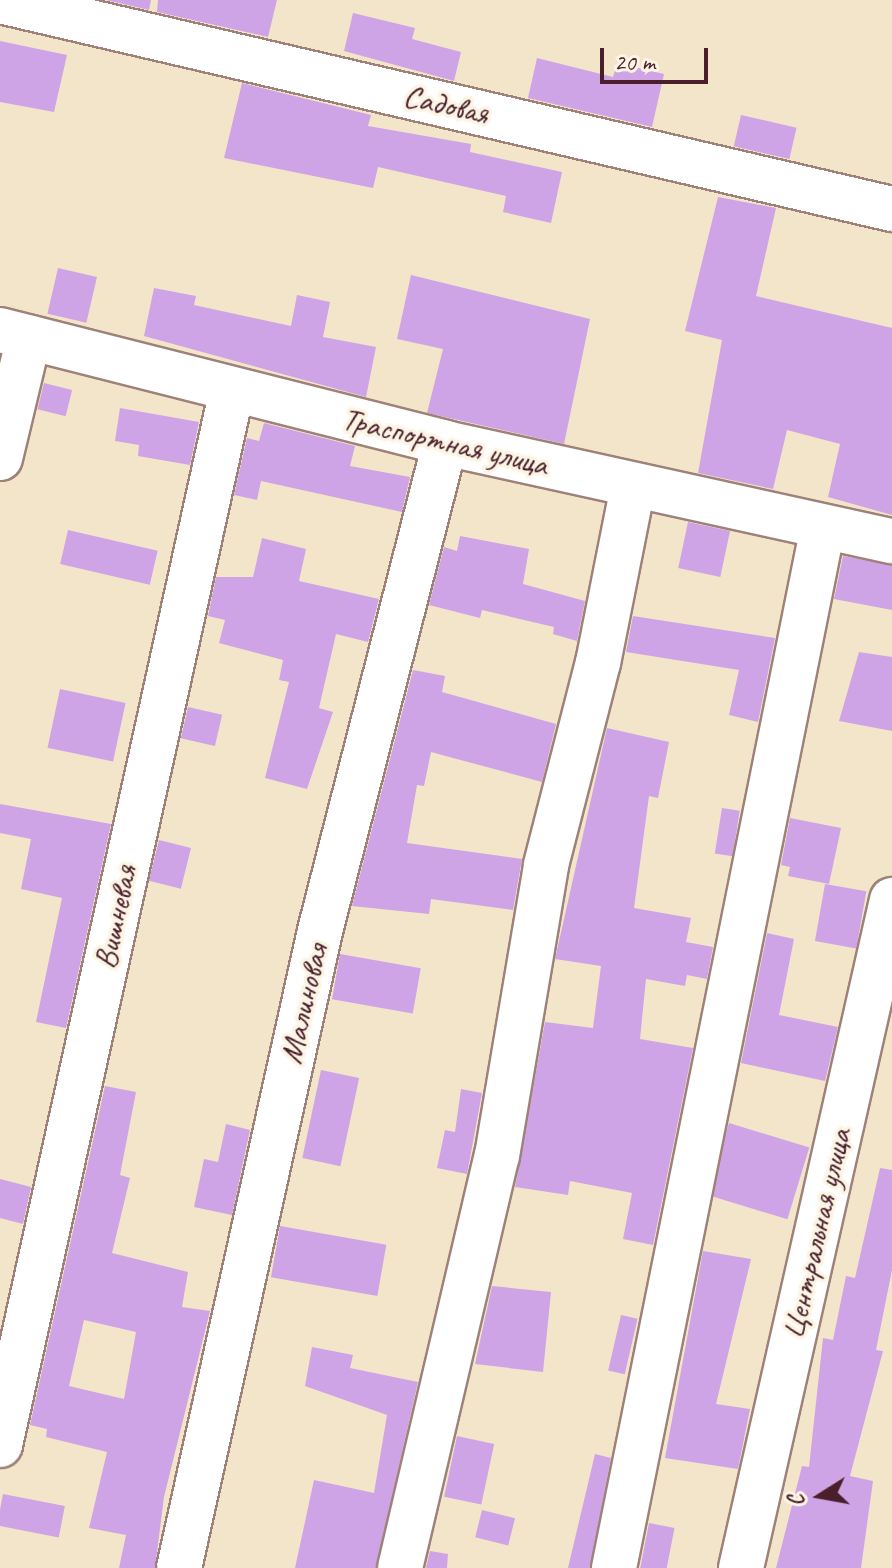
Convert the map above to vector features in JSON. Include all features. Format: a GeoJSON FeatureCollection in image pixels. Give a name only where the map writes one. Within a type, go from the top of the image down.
{"type":"FeatureCollection","features":[{"type":"Feature","properties":{"kind":"street","name":"Садовая"},"geometry":{"type":"LineString","coordinates":[[0,1],[892,209]]}},
{"type":"Feature","properties":{"kind":"street","name":"Траспортная улица"},"geometry":{"type":"LineString","coordinates":[[15,334],[445,443],[633,486],[775,510],[823,527],[892,541]]}},
{"type":"Feature","properties":{"kind":"street"},"geometry":{"type":"LineString","coordinates":[[0,458],[15,334]]}},
{"type":"Feature","properties":{"kind":"street","name":"Вишневая"},"geometry":{"type":"LineString","coordinates":[[0,1445],[232,390]]}},
{"type":"Feature","properties":{"kind":"street","name":"Малиновая"},"geometry":{"type":"LineString","coordinates":[[179,1568],[320,931],[445,443]]}},
{"type":"Feature","properties":{"kind":"street"},"geometry":{"type":"LineString","coordinates":[[400,1568],[497,1156],[546,865],[598,663],[633,486]]}},
{"type":"Feature","properties":{"kind":"street"},"geometry":{"type":"LineString","coordinates":[[614,1568],[823,527]]}},
{"type":"Feature","properties":{"kind":"street","name":"Центральная улица"},"geometry":{"type":"LineString","coordinates":[[741,1568],[892,900]]}},
{"type":"Feature","properties":{"kind":"building"},"geometry":{"type":"Polygon","coordinates":[[[106,0],[151,0],[149,10],[106,0]]]}},
{"type":"Feature","properties":{"kind":"building"},"geometry":{"type":"Polygon","coordinates":[[[158,0],[277,0],[268,37],[157,12],[158,0]]]}},
{"type":"Feature","properties":{"kind":"building"},"geometry":{"type":"Polygon","coordinates":[[[353,13],[415,28],[412,39],[461,52],[454,81],[344,51],[353,13]]]}},
{"type":"Feature","properties":{"kind":"building"},"geometry":{"type":"Polygon","coordinates":[[[0,41],[67,55],[54,112],[0,102],[0,41]]]}},
{"type":"Feature","properties":{"kind":"building"},"geometry":{"type":"Polygon","coordinates":[[[537,58],[613,77],[617,63],[664,74],[652,127],[528,98],[537,58]]]}},
{"type":"Feature","properties":{"kind":"building"},"geometry":{"type":"Polygon","coordinates":[[[242,83],[371,115],[368,126],[471,144],[470,152],[562,172],[551,223],[503,212],[506,196],[378,167],[373,188],[224,158],[242,83]]]}},
{"type":"Feature","properties":{"kind":"building"},"geometry":{"type":"Polygon","coordinates":[[[741,115],[797,128],[789,159],[734,146],[741,115]]]}},
{"type":"Feature","properties":{"kind":"building"},"geometry":{"type":"Polygon","coordinates":[[[718,197],[776,208],[756,296],[892,328],[892,515],[828,497],[840,444],[787,430],[773,489],[698,473],[722,340],[685,331],[718,197]]]}},
{"type":"Feature","properties":{"kind":"building"},"geometry":{"type":"Polygon","coordinates":[[[58,268],[97,277],[86,323],[47,314],[58,268]]]}},
{"type":"Feature","properties":{"kind":"building"},"geometry":{"type":"Polygon","coordinates":[[[411,275],[590,319],[564,444],[427,413],[443,349],[397,339],[411,275]]]}},
{"type":"Feature","properties":{"kind":"building"},"geometry":{"type":"Polygon","coordinates":[[[154,288],[196,296],[194,305],[291,326],[297,295],[330,302],[323,337],[376,347],[366,397],[144,336],[154,288]]]}},
{"type":"Feature","properties":{"kind":"building"},"geometry":{"type":"Polygon","coordinates":[[[44,383],[72,390],[66,416],[37,409],[44,383]]]}},
{"type":"Feature","properties":{"kind":"building"},"geometry":{"type":"Polygon","coordinates":[[[120,408],[199,422],[190,465],[138,456],[139,445],[115,441],[120,408]]]}},
{"type":"Feature","properties":{"kind":"building"},"geometry":{"type":"Polygon","coordinates":[[[264,423],[355,446],[350,466],[410,477],[402,512],[261,481],[257,500],[234,495],[247,438],[259,441],[264,423]]]}},
{"type":"Feature","properties":{"kind":"building"},"geometry":{"type":"Polygon","coordinates":[[[688,522],[730,531],[720,577],[678,568],[688,522]]]}},
{"type":"Feature","properties":{"kind":"building"},"geometry":{"type":"Polygon","coordinates":[[[68,530],[158,551],[150,585],[60,564],[68,530]]]}},
{"type":"Feature","properties":{"kind":"building"},"geometry":{"type":"Polygon","coordinates":[[[460,536],[529,549],[523,584],[585,601],[577,641],[553,634],[554,627],[482,610],[480,618],[429,605],[444,547],[457,551],[460,536]]]}},
{"type":"Feature","properties":{"kind":"building"},"geometry":{"type":"Polygon","coordinates":[[[262,538],[306,549],[299,581],[379,599],[368,642],[336,634],[319,708],[333,712],[307,789],[265,778],[289,682],[279,680],[283,660],[219,643],[225,620],[208,616],[216,577],[253,577],[262,538]]]}},
{"type":"Feature","properties":{"kind":"building"},"geometry":{"type":"Polygon","coordinates":[[[843,556],[892,565],[892,610],[834,599],[843,556]]]}},
{"type":"Feature","properties":{"kind":"building"},"geometry":{"type":"Polygon","coordinates":[[[633,616],[775,638],[758,722],[729,715],[739,670],[626,652],[633,616]]]}},
{"type":"Feature","properties":{"kind":"building"},"geometry":{"type":"Polygon","coordinates":[[[859,652],[892,657],[892,731],[839,721],[859,652]]]}},
{"type":"Feature","properties":{"kind":"building"},"geometry":{"type":"Polygon","coordinates":[[[413,670],[445,676],[442,692],[556,724],[542,782],[431,752],[424,786],[417,785],[407,843],[522,859],[513,910],[431,899],[429,914],[352,906],[413,670]]]}},
{"type":"Feature","properties":{"kind":"building"},"geometry":{"type":"Polygon","coordinates":[[[60,689],[126,703],[113,762],[48,748],[60,689]]]}},
{"type":"Feature","properties":{"kind":"building"},"geometry":{"type":"Polygon","coordinates":[[[188,707],[222,715],[215,746],[181,738],[188,707]]]}},
{"type":"Feature","properties":{"kind":"building"},"geometry":{"type":"Polygon","coordinates":[[[607,728],[669,742],[658,798],[649,796],[634,908],[691,918],[686,942],[713,947],[707,979],[687,975],[685,986],[646,979],[640,1039],[693,1048],[653,1245],[623,1239],[632,1193],[570,1181],[568,1195],[515,1187],[545,1022],[593,1028],[601,966],[555,959],[607,728]]]}},
{"type":"Feature","properties":{"kind":"building"},"geometry":{"type":"Polygon","coordinates":[[[0,804],[111,824],[66,1028],[36,1022],[62,898],[21,889],[31,839],[0,833],[0,804]]]}},
{"type":"Feature","properties":{"kind":"building"},"geometry":{"type":"Polygon","coordinates":[[[722,808],[740,811],[733,856],[715,853],[722,808]]]}},
{"type":"Feature","properties":{"kind":"building"},"geometry":{"type":"Polygon","coordinates":[[[790,818],[841,828],[829,884],[788,876],[790,867],[781,865],[790,818]]]}},
{"type":"Feature","properties":{"kind":"building"},"geometry":{"type":"Polygon","coordinates":[[[159,840],[191,848],[181,889],[149,881],[159,840]]]}},
{"type":"Feature","properties":{"kind":"building"},"geometry":{"type":"Polygon","coordinates":[[[825,884],[866,891],[856,948],[815,941],[825,884]]]}},
{"type":"Feature","properties":{"kind":"building"},"geometry":{"type":"Polygon","coordinates":[[[767,933],[794,939],[779,1015],[838,1027],[825,1081],[741,1063],[767,933]]]}},
{"type":"Feature","properties":{"kind":"building"},"geometry":{"type":"Polygon","coordinates":[[[340,954],[421,968],[413,1014],[332,999],[340,954]]]}},
{"type":"Feature","properties":{"kind":"building"},"geometry":{"type":"Polygon","coordinates":[[[321,1070],[359,1078],[340,1166],[302,1158],[321,1070]]]}},
{"type":"Feature","properties":{"kind":"building"},"geometry":{"type":"Polygon","coordinates":[[[105,1086],[136,1092],[120,1175],[130,1178],[112,1253],[188,1272],[182,1307],[210,1311],[164,1497],[155,1568],[119,1568],[126,1535],[89,1528],[107,1452],[46,1437],[47,1429],[30,1425],[105,1086]],[[84,1320],[69,1386],[124,1399],[136,1332],[84,1320]]]}},
{"type":"Feature","properties":{"kind":"building"},"geometry":{"type":"Polygon","coordinates":[[[461,1089],[482,1093],[467,1174],[437,1168],[445,1130],[455,1132],[461,1089]]]}},
{"type":"Feature","properties":{"kind":"building"},"geometry":{"type":"Polygon","coordinates":[[[729,1123],[809,1148],[787,1219],[707,1195],[729,1123]]]}},
{"type":"Feature","properties":{"kind":"building"},"geometry":{"type":"Polygon","coordinates":[[[226,1124],[250,1130],[232,1215],[194,1207],[204,1159],[218,1162],[226,1124]]]}},
{"type":"Feature","properties":{"kind":"building"},"geometry":{"type":"Polygon","coordinates":[[[880,1168],[892,1170],[892,1270],[876,1350],[883,1351],[850,1476],[873,1481],[861,1568],[776,1568],[802,1466],[809,1467],[823,1338],[833,1340],[846,1276],[855,1278],[880,1168]]]}},
{"type":"Feature","properties":{"kind":"building"},"geometry":{"type":"Polygon","coordinates":[[[0,1179],[31,1187],[23,1224],[0,1218],[0,1179]]]}},
{"type":"Feature","properties":{"kind":"building"},"geometry":{"type":"Polygon","coordinates":[[[280,1226],[386,1245],[377,1296],[271,1277],[280,1226]]]}},
{"type":"Feature","properties":{"kind":"building"},"geometry":{"type":"Polygon","coordinates":[[[703,1251],[751,1259],[716,1404],[750,1409],[738,1469],[665,1458],[703,1251]]]}},
{"type":"Feature","properties":{"kind":"building"},"geometry":{"type":"Polygon","coordinates":[[[492,1286],[551,1292],[543,1372],[475,1364],[492,1286]]]}},
{"type":"Feature","properties":{"kind":"building"},"geometry":{"type":"Polygon","coordinates":[[[621,1315],[638,1319],[625,1374],[608,1371],[621,1315]]]}},
{"type":"Feature","properties":{"kind":"building"},"geometry":{"type":"Polygon","coordinates":[[[312,1347],[353,1355],[350,1368],[418,1382],[376,1568],[295,1568],[314,1480],[374,1493],[387,1415],[305,1386],[312,1347]]]}},
{"type":"Feature","properties":{"kind":"building"},"geometry":{"type":"Polygon","coordinates":[[[457,1436],[494,1444],[481,1505],[444,1497],[457,1436]]]}},
{"type":"Feature","properties":{"kind":"building"},"geometry":{"type":"Polygon","coordinates":[[[595,1454],[611,1458],[590,1568],[568,1568],[595,1454]]]}},
{"type":"Feature","properties":{"kind":"building"},"geometry":{"type":"Polygon","coordinates":[[[3,1494],[65,1506],[59,1537],[0,1526],[3,1494]]]}},
{"type":"Feature","properties":{"kind":"building"},"geometry":{"type":"Polygon","coordinates":[[[482,1510],[515,1518],[508,1545],[475,1537],[482,1510]]]}},
{"type":"Feature","properties":{"kind":"building"},"geometry":{"type":"Polygon","coordinates":[[[649,1523],[675,1528],[667,1568],[640,1568],[649,1523]]]}},
{"type":"Feature","properties":{"kind":"building"},"geometry":{"type":"Polygon","coordinates":[[[430,1551],[448,1554],[447,1568],[426,1568],[430,1551]]]}}]}
